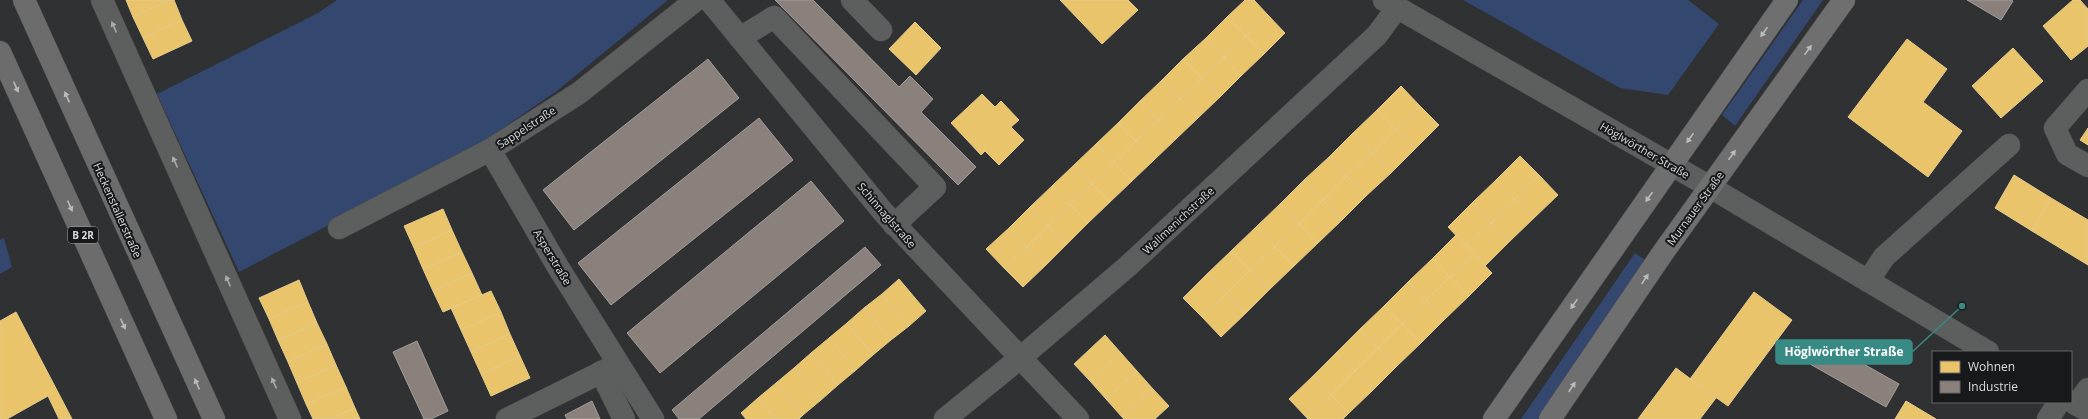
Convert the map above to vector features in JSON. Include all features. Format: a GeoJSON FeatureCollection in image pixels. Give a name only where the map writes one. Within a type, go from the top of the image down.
{"type":"FeatureCollection","features":[{"type":"Feature","properties":{"kind":"highway","name":"Heckenstallerstraße"},"geometry":{"type":"LineString","coordinates":[[24,0],[214,419]]}},
{"type":"Feature","properties":{"kind":"highway","name":"B 2R"},"geometry":{"type":"LineString","coordinates":[[0,52],[166,419]]}},
{"type":"Feature","properties":{"kind":"main road"},"geometry":{"type":"LineString","coordinates":[[1494,419],[1787,0]]}},
{"type":"Feature","properties":{"kind":"main road","name":"Murnauer Straße"},"geometry":{"type":"LineString","coordinates":[[1550,419],[1662,254],[1844,0]]}},
{"type":"Feature","properties":{"kind":"street"},"geometry":{"type":"LineString","coordinates":[[102,0],[290,419]]}},
{"type":"Feature","properties":{"kind":"street","name":"Sappelstraße"},"geometry":{"type":"LineString","coordinates":[[339,228],[490,150],[579,93],[696,0]]}},
{"type":"Feature","properties":{"kind":"street","name":"Schinnaglstraße"},"geometry":{"type":"LineString","coordinates":[[709,0],[831,151],[894,225],[1019,359],[1078,419]]}},
{"type":"Feature","properties":{"kind":"street"},"geometry":{"type":"LineString","coordinates":[[852,0],[881,30]]}},
{"type":"Feature","properties":{"kind":"street","name":"Höglwörther Straße"},"geometry":{"type":"LineString","coordinates":[[1391,4],[1710,187],[1986,351]]}},
{"type":"Feature","properties":{"kind":"street","name":"Wallmenichstraße"},"geometry":{"type":"LineString","coordinates":[[945,419],[1019,359],[1128,266],[1378,35],[1391,4]]}},
{"type":"Feature","properties":{"kind":"street"},"geometry":{"type":"LineString","coordinates":[[740,38],[774,17],[935,187],[894,225]]}},
{"type":"Feature","properties":{"kind":"street"},"geometry":{"type":"LineString","coordinates":[[2088,90],[2056,128],[2067,154],[2088,166]]}},
{"type":"Feature","properties":{"kind":"street"},"geometry":{"type":"LineString","coordinates":[[1868,281],[1884,257],[2009,145]]}},
{"type":"Feature","properties":{"kind":"street","name":"Asperstraße"},"geometry":{"type":"LineString","coordinates":[[490,150],[610,368],[653,419]]}},
{"type":"Feature","properties":{"kind":"street"},"geometry":{"type":"LineString","coordinates":[[507,419],[610,368],[624,419]]}},
{"type":"Feature","properties":{"kind":"street"},"geometry":{"type":"LineString","coordinates":[[2048,419],[2077,402]]}},
{"type":"Feature","properties":{"kind":"shaded area"},"geometry":{"type":"Polygon","coordinates":[[[337,0],[668,0],[558,90],[467,153],[239,272],[157,94],[318,13],[337,0]]]}},
{"type":"Feature","properties":{"kind":"shaded area"},"geometry":{"type":"Polygon","coordinates":[[[1463,0],[1688,0],[1719,24],[1668,95],[1620,88],[1463,0]]]}},
{"type":"Feature","properties":{"kind":"shaded area"},"geometry":{"type":"Polygon","coordinates":[[[1803,0],[1823,0],[1735,126],[1722,115],[1803,0]]]}},
{"type":"Feature","properties":{"kind":"shaded area"},"geometry":{"type":"Polygon","coordinates":[[[4,238],[12,267],[0,274],[0,240],[4,238]]]}},
{"type":"Feature","properties":{"kind":"shaded area"},"geometry":{"type":"Polygon","coordinates":[[[1635,253],[1650,263],[1539,419],[1521,419],[1635,253]]]}},
{"type":"Feature","properties":{"kind":"building: Wohnen"},"geometry":{"type":"Polygon","coordinates":[[[126,0],[170,0],[133,17],[126,0]]]}},
{"type":"Feature","properties":{"kind":"building: Wohnen"},"geometry":{"type":"Polygon","coordinates":[[[170,0],[174,0],[182,20],[143,38],[133,17],[170,0]]]}},
{"type":"Feature","properties":{"kind":"building: Wohnen"},"geometry":{"type":"Polygon","coordinates":[[[1060,0],[1128,0],[1138,10],[1102,44],[1060,0]]]}},
{"type":"Feature","properties":{"kind":"building: Wohnen"},"geometry":{"type":"Polygon","coordinates":[[[1245,0],[1254,0],[1267,14],[1246,36],[1227,17],[1245,0]]]}},
{"type":"Feature","properties":{"kind":"building: Wohnen"},"geometry":{"type":"Polygon","coordinates":[[[2073,0],[2080,0],[2088,9],[2088,46],[2071,60],[2043,26],[2073,0]]]}},
{"type":"Feature","properties":{"kind":"building: Wohnen"},"geometry":{"type":"Polygon","coordinates":[[[1267,14],[1285,33],[1264,54],[1246,36],[1267,14]]]}},
{"type":"Feature","properties":{"kind":"building: Wohnen"},"geometry":{"type":"Polygon","coordinates":[[[1227,17],[1246,36],[1224,57],[1206,38],[1227,17]]]}},
{"type":"Feature","properties":{"kind":"building: Wohnen"},"geometry":{"type":"Polygon","coordinates":[[[182,20],[192,41],[153,59],[143,38],[182,20]]]}},
{"type":"Feature","properties":{"kind":"building: Wohnen"},"geometry":{"type":"Polygon","coordinates":[[[915,22],[941,48],[916,75],[889,49],[915,22]]]}},
{"type":"Feature","properties":{"kind":"building: Wohnen"},"geometry":{"type":"Polygon","coordinates":[[[1246,36],[1264,54],[1241,76],[1224,57],[1246,36]]]}},
{"type":"Feature","properties":{"kind":"building: Wohnen"},"geometry":{"type":"Polygon","coordinates":[[[1206,38],[1224,57],[1202,78],[1183,59],[1206,38]]]}},
{"type":"Feature","properties":{"kind":"building: Wohnen"},"geometry":{"type":"Polygon","coordinates":[[[1907,39],[1947,69],[1923,102],[1962,131],[1928,177],[1848,117],[1907,39]]]}},
{"type":"Feature","properties":{"kind":"building: Wohnen"},"geometry":{"type":"Polygon","coordinates":[[[2013,48],[2043,81],[2001,118],[1972,86],[2013,48]]]}},
{"type":"Feature","properties":{"kind":"building: Wohnen"},"geometry":{"type":"Polygon","coordinates":[[[1224,57],[1241,76],[1220,97],[1202,78],[1224,57]]]}},
{"type":"Feature","properties":{"kind":"building: Wohnen"},"geometry":{"type":"Polygon","coordinates":[[[1183,59],[1202,78],[1180,99],[1162,80],[1183,59]]]}},
{"type":"Feature","properties":{"kind":"building: Wohnen"},"geometry":{"type":"Polygon","coordinates":[[[1202,78],[1220,97],[1198,118],[1180,99],[1202,78]]]}},
{"type":"Feature","properties":{"kind":"building: Wohnen"},"geometry":{"type":"Polygon","coordinates":[[[1162,80],[1180,99],[1158,120],[1140,101],[1162,80]]]}},
{"type":"Feature","properties":{"kind":"building: Wohnen"},"geometry":{"type":"Polygon","coordinates":[[[1401,86],[1420,106],[1396,129],[1377,110],[1401,86]]]}},
{"type":"Feature","properties":{"kind":"building: Wohnen"},"geometry":{"type":"Polygon","coordinates":[[[982,94],[995,107],[1001,101],[1019,120],[1011,127],[1024,140],[999,165],[985,151],[981,155],[951,123],[982,94]]]}},
{"type":"Feature","properties":{"kind":"building: Wohnen"},"geometry":{"type":"Polygon","coordinates":[[[1180,99],[1198,118],[1176,139],[1158,120],[1180,99]]]}},
{"type":"Feature","properties":{"kind":"building: Wohnen"},"geometry":{"type":"Polygon","coordinates":[[[1140,101],[1158,120],[1136,141],[1118,123],[1140,101]]]}},
{"type":"Feature","properties":{"kind":"building: Wohnen"},"geometry":{"type":"Polygon","coordinates":[[[1420,106],[1439,125],[1415,149],[1396,129],[1420,106]]]}},
{"type":"Feature","properties":{"kind":"building: Wohnen"},"geometry":{"type":"Polygon","coordinates":[[[1377,110],[1396,129],[1372,153],[1353,133],[1377,110]]]}},
{"type":"Feature","properties":{"kind":"building: Wohnen"},"geometry":{"type":"Polygon","coordinates":[[[1158,120],[1176,139],[1154,160],[1136,141],[1158,120]]]}},
{"type":"Feature","properties":{"kind":"building: Wohnen"},"geometry":{"type":"Polygon","coordinates":[[[1118,123],[1136,141],[1114,163],[1096,144],[1118,123]]]}},
{"type":"Feature","properties":{"kind":"building: Wohnen"},"geometry":{"type":"Polygon","coordinates":[[[2088,128],[2088,145],[2080,140],[2088,128]]]}},
{"type":"Feature","properties":{"kind":"building: Wohnen"},"geometry":{"type":"Polygon","coordinates":[[[1396,129],[1415,149],[1391,173],[1372,153],[1396,129]]]}},
{"type":"Feature","properties":{"kind":"building: Wohnen"},"geometry":{"type":"Polygon","coordinates":[[[1353,133],[1372,153],[1347,176],[1329,157],[1353,133]]]}},
{"type":"Feature","properties":{"kind":"building: Wohnen"},"geometry":{"type":"Polygon","coordinates":[[[1136,141],[1154,160],[1132,181],[1114,163],[1136,141]]]}},
{"type":"Feature","properties":{"kind":"building: Wohnen"},"geometry":{"type":"Polygon","coordinates":[[[1096,144],[1114,163],[1092,184],[1074,165],[1096,144]]]}},
{"type":"Feature","properties":{"kind":"building: Wohnen"},"geometry":{"type":"Polygon","coordinates":[[[1372,153],[1391,173],[1366,196],[1347,176],[1372,153]]]}},
{"type":"Feature","properties":{"kind":"building: Wohnen"},"geometry":{"type":"Polygon","coordinates":[[[1520,156],[1539,175],[1514,199],[1496,180],[1520,156]]]}},
{"type":"Feature","properties":{"kind":"building: Wohnen"},"geometry":{"type":"Polygon","coordinates":[[[1329,157],[1347,176],[1323,200],[1304,180],[1329,157]]]}},
{"type":"Feature","properties":{"kind":"building: Wohnen"},"geometry":{"type":"Polygon","coordinates":[[[1114,163],[1132,181],[1110,202],[1092,184],[1114,163]]]}},
{"type":"Feature","properties":{"kind":"building: Wohnen"},"geometry":{"type":"Polygon","coordinates":[[[1074,165],[1092,184],[1070,205],[1052,186],[1074,165]]]}},
{"type":"Feature","properties":{"kind":"building: Wohnen"},"geometry":{"type":"Polygon","coordinates":[[[1539,175],[1558,195],[1534,218],[1514,199],[1539,175]]]}},
{"type":"Feature","properties":{"kind":"building: Wohnen"},"geometry":{"type":"Polygon","coordinates":[[[2014,175],[2051,198],[2032,231],[1995,208],[2014,175]]]}},
{"type":"Feature","properties":{"kind":"building: Wohnen"},"geometry":{"type":"Polygon","coordinates":[[[1347,176],[1366,196],[1342,220],[1323,200],[1347,176]]]}},
{"type":"Feature","properties":{"kind":"building: Wohnen"},"geometry":{"type":"Polygon","coordinates":[[[1304,180],[1323,200],[1299,224],[1280,204],[1304,180]]]}},
{"type":"Feature","properties":{"kind":"building: Wohnen"},"geometry":{"type":"Polygon","coordinates":[[[1496,180],[1514,199],[1491,223],[1472,203],[1496,180]]]}},
{"type":"Feature","properties":{"kind":"building: Wohnen"},"geometry":{"type":"Polygon","coordinates":[[[1092,184],[1110,202],[1088,223],[1070,205],[1092,184]]]}},
{"type":"Feature","properties":{"kind":"building: Wohnen"},"geometry":{"type":"Polygon","coordinates":[[[1052,186],[1070,205],[1048,226],[1030,207],[1052,186]]]}},
{"type":"Feature","properties":{"kind":"building: Wohnen"},"geometry":{"type":"Polygon","coordinates":[[[2051,198],[2088,220],[2088,265],[2032,231],[2051,198]]]}},
{"type":"Feature","properties":{"kind":"building: Wohnen"},"geometry":{"type":"Polygon","coordinates":[[[1514,199],[1534,218],[1509,242],[1491,223],[1514,199]]]}},
{"type":"Feature","properties":{"kind":"building: Wohnen"},"geometry":{"type":"Polygon","coordinates":[[[1323,200],[1342,220],[1318,243],[1299,224],[1323,200]]]}},
{"type":"Feature","properties":{"kind":"building: Wohnen"},"geometry":{"type":"Polygon","coordinates":[[[1472,203],[1491,223],[1466,246],[1448,227],[1472,203]]]}},
{"type":"Feature","properties":{"kind":"building: Wohnen"},"geometry":{"type":"Polygon","coordinates":[[[1280,204],[1299,224],[1275,247],[1256,227],[1280,204]]]}},
{"type":"Feature","properties":{"kind":"building: Wohnen"},"geometry":{"type":"Polygon","coordinates":[[[1070,205],[1088,223],[1066,245],[1048,226],[1070,205]]]}},
{"type":"Feature","properties":{"kind":"building: Wohnen"},"geometry":{"type":"Polygon","coordinates":[[[1030,207],[1048,226],[1027,247],[1009,228],[1030,207]]]}},
{"type":"Feature","properties":{"kind":"building: Wohnen"},"geometry":{"type":"Polygon","coordinates":[[[443,209],[452,230],[414,248],[404,226],[443,209]]]}},
{"type":"Feature","properties":{"kind":"building: Wohnen"},"geometry":{"type":"Polygon","coordinates":[[[1491,223],[1509,242],[1485,266],[1466,246],[1491,223]]]}},
{"type":"Feature","properties":{"kind":"building: Wohnen"},"geometry":{"type":"Polygon","coordinates":[[[1299,224],[1318,243],[1294,266],[1275,247],[1299,224]]]}},
{"type":"Feature","properties":{"kind":"building: Wohnen"},"geometry":{"type":"Polygon","coordinates":[[[1048,226],[1066,245],[1045,266],[1027,247],[1048,226]]]}},
{"type":"Feature","properties":{"kind":"building: Wohnen"},"geometry":{"type":"Polygon","coordinates":[[[1256,227],[1275,247],[1250,270],[1231,251],[1256,227]]]}},
{"type":"Feature","properties":{"kind":"building: Wohnen"},"geometry":{"type":"Polygon","coordinates":[[[1009,228],[1027,247],[1004,268],[986,249],[1009,228]]]}},
{"type":"Feature","properties":{"kind":"building: Wohnen"},"geometry":{"type":"Polygon","coordinates":[[[452,230],[462,252],[423,269],[414,248],[452,230]]]}},
{"type":"Feature","properties":{"kind":"building: Wohnen"},"geometry":{"type":"Polygon","coordinates":[[[1456,235],[1474,254],[1450,277],[1432,259],[1456,235]]]}},
{"type":"Feature","properties":{"kind":"building: Wohnen"},"geometry":{"type":"Polygon","coordinates":[[[1027,247],[1045,266],[1023,287],[1004,268],[1027,247]]]}},
{"type":"Feature","properties":{"kind":"building: Wohnen"},"geometry":{"type":"Polygon","coordinates":[[[1275,247],[1294,266],[1269,290],[1250,270],[1275,247]]]}},
{"type":"Feature","properties":{"kind":"building: Wohnen"},"geometry":{"type":"Polygon","coordinates":[[[1231,251],[1250,270],[1226,294],[1207,274],[1231,251]]]}},
{"type":"Feature","properties":{"kind":"building: Wohnen"},"geometry":{"type":"Polygon","coordinates":[[[462,252],[472,273],[433,291],[423,269],[462,252]]]}},
{"type":"Feature","properties":{"kind":"building: Wohnen"},"geometry":{"type":"Polygon","coordinates":[[[1474,254],[1492,273],[1469,296],[1450,277],[1474,254]]]}},
{"type":"Feature","properties":{"kind":"building: Wohnen"},"geometry":{"type":"Polygon","coordinates":[[[1432,259],[1450,277],[1426,301],[1408,282],[1432,259]]]}},
{"type":"Feature","properties":{"kind":"building: Wohnen"},"geometry":{"type":"Polygon","coordinates":[[[1250,270],[1269,290],[1245,314],[1226,294],[1250,270]]]}},
{"type":"Feature","properties":{"kind":"building: Wohnen"},"geometry":{"type":"Polygon","coordinates":[[[472,273],[482,295],[443,312],[433,291],[472,273]]]}},
{"type":"Feature","properties":{"kind":"building: Wohnen"},"geometry":{"type":"Polygon","coordinates":[[[1207,274],[1226,294],[1202,317],[1183,298],[1207,274]]]}},
{"type":"Feature","properties":{"kind":"building: Wohnen"},"geometry":{"type":"Polygon","coordinates":[[[1450,277],[1469,296],[1444,320],[1426,301],[1450,277]]]}},
{"type":"Feature","properties":{"kind":"building: Wohnen"},"geometry":{"type":"Polygon","coordinates":[[[899,279],[926,311],[909,326],[882,294],[899,279]]]}},
{"type":"Feature","properties":{"kind":"building: Wohnen"},"geometry":{"type":"Polygon","coordinates":[[[299,280],[308,302],[269,319],[259,298],[299,280]]]}},
{"type":"Feature","properties":{"kind":"building: Wohnen"},"geometry":{"type":"Polygon","coordinates":[[[1408,282],[1426,301],[1402,324],[1384,306],[1408,282]]]}},
{"type":"Feature","properties":{"kind":"building: Wohnen"},"geometry":{"type":"Polygon","coordinates":[[[491,291],[501,312],[461,330],[451,308],[491,291]]]}},
{"type":"Feature","properties":{"kind":"building: Wohnen"},"geometry":{"type":"Polygon","coordinates":[[[1754,292],[1792,320],[1728,406],[1690,379],[1754,292]]]}},
{"type":"Feature","properties":{"kind":"building: Wohnen"},"geometry":{"type":"Polygon","coordinates":[[[882,294],[909,326],[891,340],[864,308],[882,294]]]}},
{"type":"Feature","properties":{"kind":"building: Wohnen"},"geometry":{"type":"Polygon","coordinates":[[[1226,294],[1245,314],[1221,337],[1202,317],[1226,294]]]}},
{"type":"Feature","properties":{"kind":"building: Wohnen"},"geometry":{"type":"Polygon","coordinates":[[[1426,301],[1444,320],[1421,343],[1402,324],[1426,301]]]}},
{"type":"Feature","properties":{"kind":"building: Wohnen"},"geometry":{"type":"Polygon","coordinates":[[[308,302],[317,323],[278,340],[269,319],[308,302]]]}},
{"type":"Feature","properties":{"kind":"building: Wohnen"},"geometry":{"type":"Polygon","coordinates":[[[1384,306],[1402,324],[1378,348],[1360,329],[1384,306]]]}},
{"type":"Feature","properties":{"kind":"building: Wohnen"},"geometry":{"type":"Polygon","coordinates":[[[864,308],[891,340],[873,355],[847,323],[864,308]]]}},
{"type":"Feature","properties":{"kind":"building: Wohnen"},"geometry":{"type":"Polygon","coordinates":[[[16,312],[72,419],[59,419],[48,396],[7,419],[0,419],[0,321],[16,312]]]}},
{"type":"Feature","properties":{"kind":"building: Wohnen"},"geometry":{"type":"Polygon","coordinates":[[[501,312],[510,334],[471,352],[461,330],[501,312]]]}},
{"type":"Feature","properties":{"kind":"building: Wohnen"},"geometry":{"type":"Polygon","coordinates":[[[317,323],[327,344],[288,362],[278,340],[317,323]]]}},
{"type":"Feature","properties":{"kind":"building: Wohnen"},"geometry":{"type":"Polygon","coordinates":[[[847,323],[873,355],[856,370],[829,338],[847,323]]]}},
{"type":"Feature","properties":{"kind":"building: Wohnen"},"geometry":{"type":"Polygon","coordinates":[[[1402,324],[1421,343],[1397,366],[1378,348],[1402,324]]]}},
{"type":"Feature","properties":{"kind":"building: Wohnen"},"geometry":{"type":"Polygon","coordinates":[[[1360,329],[1378,348],[1355,371],[1336,353],[1360,329]]]}},
{"type":"Feature","properties":{"kind":"building: Wohnen"},"geometry":{"type":"Polygon","coordinates":[[[510,334],[520,356],[481,374],[471,352],[510,334]]]}},
{"type":"Feature","properties":{"kind":"building: Wohnen"},"geometry":{"type":"Polygon","coordinates":[[[1105,335],[1121,353],[1090,381],[1074,364],[1105,335]]]}},
{"type":"Feature","properties":{"kind":"building: Wohnen"},"geometry":{"type":"Polygon","coordinates":[[[829,338],[856,370],[838,385],[811,353],[829,338]]]}},
{"type":"Feature","properties":{"kind":"building: Wohnen"},"geometry":{"type":"Polygon","coordinates":[[[327,344],[336,365],[297,383],[288,362],[327,344]]]}},
{"type":"Feature","properties":{"kind":"building: Wohnen"},"geometry":{"type":"Polygon","coordinates":[[[1378,348],[1397,366],[1373,390],[1355,371],[1378,348]]]}},
{"type":"Feature","properties":{"kind":"building: Wohnen"},"geometry":{"type":"Polygon","coordinates":[[[811,353],[838,385],[821,400],[794,368],[811,353]]]}},
{"type":"Feature","properties":{"kind":"building: Wohnen"},"geometry":{"type":"Polygon","coordinates":[[[1121,353],[1137,371],[1106,399],[1090,381],[1121,353]]]}},
{"type":"Feature","properties":{"kind":"building: Wohnen"},"geometry":{"type":"Polygon","coordinates":[[[1336,353],[1355,371],[1331,395],[1313,376],[1336,353]]]}},
{"type":"Feature","properties":{"kind":"building: Wohnen"},"geometry":{"type":"Polygon","coordinates":[[[520,356],[530,378],[491,396],[481,374],[520,356]]]}},
{"type":"Feature","properties":{"kind":"building: Wohnen"},"geometry":{"type":"Polygon","coordinates":[[[336,365],[346,387],[306,404],[297,383],[336,365]]]}},
{"type":"Feature","properties":{"kind":"building: Wohnen"},"geometry":{"type":"Polygon","coordinates":[[[794,368],[821,400],[803,415],[776,383],[794,368]]]}},
{"type":"Feature","properties":{"kind":"building: Wohnen"},"geometry":{"type":"Polygon","coordinates":[[[1676,368],[1716,398],[1700,419],[1638,419],[1676,368]]]}},
{"type":"Feature","properties":{"kind":"building: Wohnen"},"geometry":{"type":"Polygon","coordinates":[[[1137,371],[1153,389],[1122,417],[1106,399],[1137,371]]]}},
{"type":"Feature","properties":{"kind":"building: Wohnen"},"geometry":{"type":"Polygon","coordinates":[[[1355,371],[1373,390],[1349,413],[1331,395],[1355,371]]]}},
{"type":"Feature","properties":{"kind":"building: Wohnen"},"geometry":{"type":"Polygon","coordinates":[[[1313,376],[1331,395],[1307,418],[1289,399],[1313,376]]]}},
{"type":"Feature","properties":{"kind":"building: Wohnen"},"geometry":{"type":"Polygon","coordinates":[[[776,383],[803,415],[799,419],[776,419],[758,398],[776,383]]]}},
{"type":"Feature","properties":{"kind":"building: Wohnen"},"geometry":{"type":"Polygon","coordinates":[[[346,387],[355,408],[330,419],[313,419],[306,404],[346,387]]]}},
{"type":"Feature","properties":{"kind":"building: Wohnen"},"geometry":{"type":"Polygon","coordinates":[[[1153,389],[1169,406],[1155,419],[1124,419],[1122,417],[1153,389]]]}},
{"type":"Feature","properties":{"kind":"building: Wohnen"},"geometry":{"type":"Polygon","coordinates":[[[1331,395],[1349,413],[1343,419],[1307,418],[1331,395]]]}},
{"type":"Feature","properties":{"kind":"building: Wohnen"},"geometry":{"type":"Polygon","coordinates":[[[758,398],[776,419],[746,419],[741,413],[758,398]]]}},
{"type":"Feature","properties":{"kind":"building: Wohnen"},"geometry":{"type":"Polygon","coordinates":[[[1906,401],[1936,419],[1895,419],[1906,401]]]}},
{"type":"Feature","properties":{"kind":"building: Wohnen"},"geometry":{"type":"Polygon","coordinates":[[[355,408],[360,419],[330,419],[355,408]]]}},
{"type":"Feature","properties":{"kind":"building: Industrie"},"geometry":{"type":"Polygon","coordinates":[[[775,0],[813,0],[899,87],[910,76],[933,99],[921,112],[976,167],[958,185],[775,0]]]}},
{"type":"Feature","properties":{"kind":"building: Industrie"},"geometry":{"type":"Polygon","coordinates":[[[1967,0],[2011,0],[2013,1],[2001,20],[1967,0]]]}},
{"type":"Feature","properties":{"kind":"building: Industrie"},"geometry":{"type":"Polygon","coordinates":[[[708,59],[739,98],[574,230],[543,190],[708,59]]]}},
{"type":"Feature","properties":{"kind":"building: Industrie"},"geometry":{"type":"Polygon","coordinates":[[[759,118],[793,160],[611,305],[578,263],[759,118]]]}},
{"type":"Feature","properties":{"kind":"building: Industrie"},"geometry":{"type":"Polygon","coordinates":[[[811,181],[844,221],[660,373],[627,333],[811,181]]]}},
{"type":"Feature","properties":{"kind":"building: Industrie"},"geometry":{"type":"Polygon","coordinates":[[[865,247],[881,265],[699,419],[679,419],[672,410],[865,247]]]}},
{"type":"Feature","properties":{"kind":"building: Industrie"},"geometry":{"type":"Polygon","coordinates":[[[417,341],[448,411],[431,419],[424,419],[393,352],[417,341]]]}},
{"type":"Feature","properties":{"kind":"building: Industrie"},"geometry":{"type":"Polygon","coordinates":[[[1823,341],[1899,384],[1886,407],[1810,364],[1823,341]]]}},
{"type":"Feature","properties":{"kind":"building: Industrie"},"geometry":{"type":"Polygon","coordinates":[[[592,401],[600,419],[567,419],[565,415],[592,401]]]}},
{"type":"Feature","properties":{"kind":"place","name":"Höglwörther Straße"},"geometry":{"type":"Point","coordinates":[1962,306]}}]}
